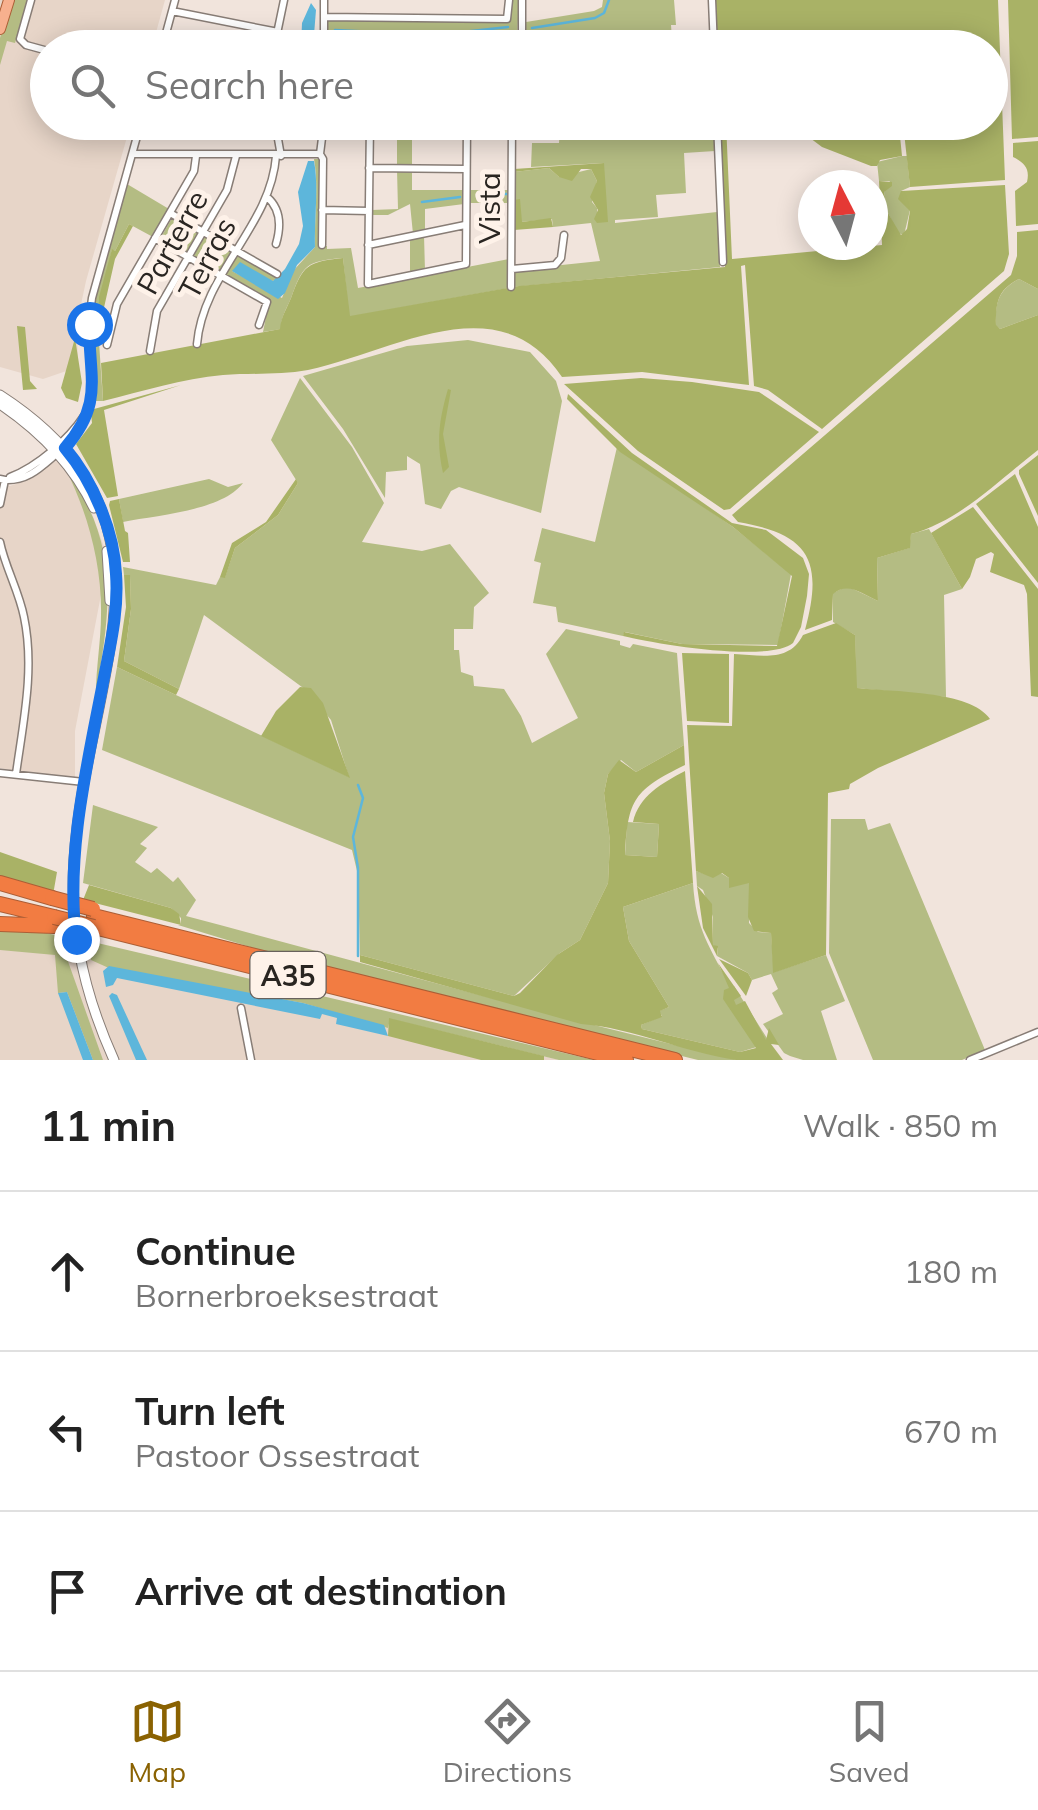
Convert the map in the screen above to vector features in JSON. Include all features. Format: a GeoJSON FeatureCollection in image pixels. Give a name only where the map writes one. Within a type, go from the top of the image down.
{"type":"FeatureCollection","features":[{"type":"Feature","properties":{"kind":"highway","name":"A35"},"geometry":{"type":"LineString","coordinates":[[0,883],[53,912]]}},
{"type":"Feature","properties":{"kind":"highway","name":"A35"},"geometry":{"type":"LineString","coordinates":[[0,895],[53,912]]}},
{"type":"Feature","properties":{"kind":"highway","name":"A35"},"geometry":{"type":"LineString","coordinates":[[0,904],[96,921],[675,1060]]}},
{"type":"Feature","properties":{"kind":"highway","name":"A35"},"geometry":{"type":"LineString","coordinates":[[0,924],[53,912]]}},
{"type":"Feature","properties":{"kind":"highway","name":"A35"},"geometry":{"type":"LineString","coordinates":[[96,921],[161,944],[626,1060]]}},
{"type":"Feature","properties":{"kind":"main road"},"geometry":{"type":"LineString","coordinates":[[0,29],[9,0]]}},
{"type":"Feature","properties":{"kind":"main road"},"geometry":{"type":"LineString","coordinates":[[0,395],[83,472],[98,502],[116,571],[113,630],[85,782],[73,881],[76,939],[91,1003],[114,1060]]}},
{"type":"Feature","properties":{"kind":"main road"},"geometry":{"type":"LineString","coordinates":[[0,404],[59,448]]}},
{"type":"Feature","properties":{"kind":"street"},"geometry":{"type":"LineString","coordinates":[[30,0],[20,39],[30,43]]}},
{"type":"Feature","properties":{"kind":"street"},"geometry":{"type":"LineString","coordinates":[[167,30],[175,0]]}},
{"type":"Feature","properties":{"kind":"street"},"geometry":{"type":"LineString","coordinates":[[278,30],[284,0]]}},
{"type":"Feature","properties":{"kind":"street"},"geometry":{"type":"LineString","coordinates":[[324,0],[324,30]]}},
{"type":"Feature","properties":{"kind":"street"},"geometry":{"type":"LineString","coordinates":[[324,17],[509,18],[509,0]]}},
{"type":"Feature","properties":{"kind":"street"},"geometry":{"type":"LineString","coordinates":[[522,0],[522,30]]}},
{"type":"Feature","properties":{"kind":"street"},"geometry":{"type":"LineString","coordinates":[[712,0],[713,30]]}},
{"type":"Feature","properties":{"kind":"street"},"geometry":{"type":"LineString","coordinates":[[172,11],[268,30]]}},
{"type":"Feature","properties":{"kind":"street"},"geometry":{"type":"LineString","coordinates":[[0,504],[2,479],[25,472],[81,430],[92,393],[92,298],[136,140]]}},
{"type":"Feature","properties":{"kind":"street"},"geometry":{"type":"LineString","coordinates":[[277,140],[279,156]]}},
{"type":"Feature","properties":{"kind":"street"},"geometry":{"type":"LineString","coordinates":[[322,140],[322,245]]}},
{"type":"Feature","properties":{"kind":"street"},"geometry":{"type":"LineString","coordinates":[[370,140],[368,284],[466,264],[467,140]]}},
{"type":"Feature","properties":{"kind":"street","name":"Vista"},"geometry":{"type":"LineString","coordinates":[[511,287],[512,140]]}},
{"type":"Feature","properties":{"kind":"street"},"geometry":{"type":"LineString","coordinates":[[718,140],[723,262]]}},
{"type":"Feature","properties":{"kind":"street"},"geometry":{"type":"LineString","coordinates":[[132,154],[320,154]]}},
{"type":"Feature","properties":{"kind":"street"},"geometry":{"type":"LineString","coordinates":[[107,345],[117,304],[194,171],[196,156]]}},
{"type":"Feature","properties":{"kind":"street","name":"Parterre"},"geometry":{"type":"LineString","coordinates":[[150,351],[158,311],[227,190],[236,156]]}},
{"type":"Feature","properties":{"kind":"street","name":"Terras"},"geometry":{"type":"LineString","coordinates":[[196,344],[204,305],[266,197],[279,156]]}},
{"type":"Feature","properties":{"kind":"street"},"geometry":{"type":"LineString","coordinates":[[369,168],[466,170]]}},
{"type":"Feature","properties":{"kind":"street","name":"Terras"},"geometry":{"type":"LineString","coordinates":[[266,197],[278,212],[280,231],[276,244]]}},
{"type":"Feature","properties":{"kind":"street"},"geometry":{"type":"LineString","coordinates":[[322,210],[368,211]]}},
{"type":"Feature","properties":{"kind":"street"},"geometry":{"type":"LineString","coordinates":[[170,213],[276,274]]}},
{"type":"Feature","properties":{"kind":"street"},"geometry":{"type":"LineString","coordinates":[[368,245],[466,225]]}},
{"type":"Feature","properties":{"kind":"street"},"geometry":{"type":"LineString","coordinates":[[512,269],[555,264],[561,258],[564,234]]}},
{"type":"Feature","properties":{"kind":"street"},"geometry":{"type":"LineString","coordinates":[[155,238],[267,302],[260,325]]}},
{"type":"Feature","properties":{"kind":"street"},"geometry":{"type":"LineString","coordinates":[[0,542],[18,592],[28,648],[28,682],[16,774]]}},
{"type":"Feature","properties":{"kind":"street"},"geometry":{"type":"LineString","coordinates":[[0,772],[85,782]]}},
{"type":"Feature","properties":{"kind":"street"},"geometry":{"type":"LineString","coordinates":[[241,1008],[251,1060]]}},
{"type":"Feature","properties":{"kind":"street"},"geometry":{"type":"LineString","coordinates":[[970,1060],[1038,1032]]}},
{"type":"Feature","properties":{"kind":"shaded area"},"geometry":{"type":"Polygon","coordinates":[[[0,0],[165,0],[157,30],[30,30],[30,140],[126,140],[77,323],[78,367],[43,379],[0,367],[0,0]]]}},
{"type":"Feature","properties":{"kind":"shaded area"},"geometry":{"type":"Polygon","coordinates":[[[57,461],[86,497],[108,558],[75,731],[75,782],[0,768],[0,484],[10,486],[33,478],[57,461]]]}},
{"type":"Feature","properties":{"kind":"shaded area"},"geometry":{"type":"Polygon","coordinates":[[[29,941],[92,952],[560,1060],[0,1060],[0,942],[29,941]]]}},
{"type":"Feature","properties":{"kind":"green space"},"geometry":{"type":"Polygon","coordinates":[[[11,0],[28,0],[15,43],[7,41],[0,65],[0,38],[11,0]]]}},
{"type":"Feature","properties":{"kind":"green space"},"geometry":{"type":"Polygon","coordinates":[[[511,0],[519,0],[517,30],[327,30],[328,20],[511,19],[511,0]]]}},
{"type":"Feature","properties":{"kind":"green space"},"geometry":{"type":"Polygon","coordinates":[[[603,0],[674,0],[676,25],[671,25],[671,30],[526,30],[526,22],[602,7],[603,0]]]}},
{"type":"Feature","properties":{"kind":"green space"},"geometry":{"type":"Polygon","coordinates":[[[713,0],[998,0],[999,30],[715,30],[713,0]]]}},
{"type":"Feature","properties":{"kind":"green space"},"geometry":{"type":"Polygon","coordinates":[[[1008,0],[1038,0],[1038,137],[1012,139],[1008,0]]]}},
{"type":"Feature","properties":{"kind":"green space"},"geometry":{"type":"Polygon","coordinates":[[[397,140],[412,140],[412,165],[397,165],[397,140]]]}},
{"type":"Feature","properties":{"kind":"green space"},"geometry":{"type":"Polygon","coordinates":[[[715,140],[715,151],[684,153],[686,193],[656,195],[658,217],[615,223],[717,212],[720,267],[513,287],[514,270],[600,261],[591,223],[553,227],[552,219],[521,222],[514,200],[514,172],[549,168],[559,177],[591,169],[597,181],[592,202],[597,208],[598,223],[604,163],[531,167],[532,143],[715,140]]]}},
{"type":"Feature","properties":{"kind":"green space"},"geometry":{"type":"Polygon","coordinates":[[[720,140],[727,140],[732,259],[798,253],[798,260],[888,260],[888,213],[901,235],[907,229],[910,211],[898,199],[901,191],[1005,185],[1009,254],[1004,271],[822,429],[768,390],[754,386],[745,265],[741,266],[749,385],[642,372],[562,377],[536,349],[508,333],[476,328],[409,339],[308,370],[208,377],[103,401],[101,363],[280,329],[299,278],[308,267],[321,261],[343,258],[350,316],[519,286],[725,267],[720,140]]]}},
{"type":"Feature","properties":{"kind":"green space"},"geometry":{"type":"Polygon","coordinates":[[[813,140],[900,140],[902,156],[871,166],[813,140]]]}},
{"type":"Feature","properties":{"kind":"green space"},"geometry":{"type":"Polygon","coordinates":[[[905,140],[1003,140],[1005,180],[910,187],[905,140]]]}},
{"type":"Feature","properties":{"kind":"green space"},"geometry":{"type":"Polygon","coordinates":[[[1038,141],[1038,224],[1016,226],[1015,191],[1027,182],[1028,173],[1013,157],[1013,143],[1038,141]]]}},
{"type":"Feature","properties":{"kind":"green space"},"geometry":{"type":"Polygon","coordinates":[[[907,156],[910,187],[901,191],[910,210],[904,235],[898,233],[888,213],[888,170],[878,170],[877,162],[907,156]]]}},
{"type":"Feature","properties":{"kind":"green space"},"geometry":{"type":"Polygon","coordinates":[[[314,159],[320,159],[320,246],[351,248],[358,288],[509,259],[509,288],[349,317],[343,258],[321,261],[313,263],[299,278],[281,329],[263,332],[269,302],[225,274],[236,256],[240,256],[278,278],[273,281],[232,271],[282,298],[293,271],[315,247],[314,159]]]}},
{"type":"Feature","properties":{"kind":"green space"},"geometry":{"type":"Polygon","coordinates":[[[604,163],[608,222],[597,223],[594,219],[598,210],[590,197],[597,181],[591,169],[581,169],[572,181],[549,168],[514,172],[514,169],[604,163]]]}},
{"type":"Feature","properties":{"kind":"green space"},"geometry":{"type":"Polygon","coordinates":[[[397,170],[412,170],[412,190],[464,190],[464,204],[425,209],[425,232],[413,234],[410,204],[388,215],[372,215],[372,210],[398,209],[397,170]]]}},
{"type":"Feature","properties":{"kind":"green space"},"geometry":{"type":"Polygon","coordinates":[[[127,184],[169,209],[153,237],[129,224],[115,251],[112,250],[97,313],[103,401],[96,401],[93,304],[127,184]]]}},
{"type":"Feature","properties":{"kind":"green space"},"geometry":{"type":"Polygon","coordinates":[[[469,190],[509,190],[509,203],[469,203],[469,190]]]}},
{"type":"Feature","properties":{"kind":"green space"},"geometry":{"type":"Polygon","coordinates":[[[520,199],[522,222],[551,218],[553,227],[514,230],[514,200],[520,199]]]}},
{"type":"Feature","properties":{"kind":"green space"},"geometry":{"type":"Polygon","coordinates":[[[172,218],[198,233],[188,252],[160,239],[172,218]]]}},
{"type":"Feature","properties":{"kind":"green space"},"geometry":{"type":"Polygon","coordinates":[[[129,224],[133,226],[115,259],[103,312],[109,315],[104,319],[102,343],[98,343],[99,297],[112,249],[115,251],[129,224]]]}},
{"type":"Feature","properties":{"kind":"green space"},"geometry":{"type":"Polygon","coordinates":[[[1038,230],[1038,289],[1019,279],[1006,288],[997,304],[996,325],[1000,329],[1038,315],[1038,450],[962,510],[911,534],[910,548],[877,558],[878,601],[855,590],[839,590],[833,594],[832,620],[805,630],[813,585],[805,554],[781,534],[738,522],[732,515],[1011,275],[1017,256],[1017,232],[1038,230]]]}},
{"type":"Feature","properties":{"kind":"green space"},"geometry":{"type":"Polygon","coordinates":[[[424,235],[425,271],[410,274],[410,238],[424,235]]]}},
{"type":"Feature","properties":{"kind":"green space"},"geometry":{"type":"Polygon","coordinates":[[[206,237],[231,252],[220,272],[193,257],[206,237]]]}},
{"type":"Feature","properties":{"kind":"green space"},"geometry":{"type":"Polygon","coordinates":[[[1019,279],[1038,289],[1038,315],[1000,329],[996,326],[999,298],[1019,279]]]}},
{"type":"Feature","properties":{"kind":"green space"},"geometry":{"type":"Polygon","coordinates":[[[17,326],[25,327],[30,381],[37,389],[23,390],[17,326]]]}},
{"type":"Feature","properties":{"kind":"green space"},"geometry":{"type":"Polygon","coordinates":[[[75,338],[82,383],[78,402],[66,398],[61,388],[75,338]]]}},
{"type":"Feature","properties":{"kind":"green space"},"geometry":{"type":"Polygon","coordinates":[[[468,340],[530,352],[556,381],[562,401],[541,513],[459,487],[451,491],[441,509],[425,504],[420,464],[407,456],[407,470],[386,472],[385,498],[343,429],[303,376],[407,346],[468,340]]]}},
{"type":"Feature","properties":{"kind":"green space"},"geometry":{"type":"Polygon","coordinates":[[[300,378],[352,447],[384,503],[362,542],[422,551],[450,544],[489,593],[474,607],[473,629],[454,629],[454,650],[459,650],[461,672],[473,676],[474,686],[504,689],[532,743],[578,718],[546,654],[566,629],[620,641],[620,645],[630,648],[633,644],[677,653],[684,745],[636,772],[621,760],[608,774],[604,793],[610,841],[608,883],[580,940],[560,953],[514,996],[360,955],[358,875],[352,850],[102,750],[117,667],[349,777],[331,720],[306,690],[204,615],[179,689],[124,661],[131,609],[130,576],[124,575],[123,567],[216,585],[220,577],[225,577],[235,548],[278,515],[298,483],[271,440],[300,378]]]}},
{"type":"Feature","properties":{"kind":"green space"},"geometry":{"type":"Polygon","coordinates":[[[641,378],[759,392],[819,432],[730,509],[724,510],[638,451],[564,384],[641,378]]]}},
{"type":"Feature","properties":{"kind":"green space"},"geometry":{"type":"Polygon","coordinates":[[[181,385],[104,410],[118,496],[107,498],[76,444],[92,423],[94,409],[181,385]]]}},
{"type":"Feature","properties":{"kind":"green space"},"geometry":{"type":"Polygon","coordinates":[[[448,389],[451,390],[443,434],[449,467],[443,473],[440,431],[448,389]]]}},
{"type":"Feature","properties":{"kind":"green space"},"geometry":{"type":"Polygon","coordinates":[[[568,394],[632,453],[732,523],[766,530],[803,558],[809,574],[807,596],[801,627],[793,643],[780,649],[737,652],[623,636],[624,632],[682,644],[777,646],[792,576],[733,527],[620,452],[567,399],[568,394]]]}},
{"type":"Feature","properties":{"kind":"green space"},"geometry":{"type":"Polygon","coordinates":[[[617,447],[733,527],[791,574],[778,645],[682,644],[625,632],[623,636],[558,622],[556,607],[533,603],[541,563],[534,561],[542,528],[595,542],[617,447]]]}},
{"type":"Feature","properties":{"kind":"green space"},"geometry":{"type":"Polygon","coordinates":[[[1038,455],[1038,516],[1019,470],[1038,455]]]}},
{"type":"Feature","properties":{"kind":"green space"},"geometry":{"type":"Polygon","coordinates":[[[66,470],[96,524],[107,577],[105,633],[96,693],[101,625],[99,578],[87,522],[66,470]]]}},
{"type":"Feature","properties":{"kind":"green space"},"geometry":{"type":"Polygon","coordinates":[[[1015,474],[1038,527],[1038,583],[976,504],[1015,474]]]}},
{"type":"Feature","properties":{"kind":"green space"},"geometry":{"type":"Polygon","coordinates":[[[209,479],[228,487],[243,483],[205,506],[123,522],[119,499],[209,479]]]}},
{"type":"Feature","properties":{"kind":"green space"},"geometry":{"type":"Polygon","coordinates":[[[296,479],[298,483],[278,515],[235,548],[225,578],[220,577],[232,543],[266,522],[296,479]]]}},
{"type":"Feature","properties":{"kind":"green space"},"geometry":{"type":"Polygon","coordinates":[[[119,499],[128,533],[130,562],[123,562],[109,505],[119,499]]]}},
{"type":"Feature","properties":{"kind":"green space"},"geometry":{"type":"Polygon","coordinates":[[[973,507],[1038,589],[1038,697],[1031,696],[1024,585],[990,572],[994,554],[991,552],[976,559],[962,589],[931,533],[973,507]]]}},
{"type":"Feature","properties":{"kind":"green space"},"geometry":{"type":"Polygon","coordinates":[[[929,529],[962,589],[944,595],[946,697],[856,688],[855,635],[833,622],[833,593],[847,586],[878,601],[877,558],[909,548],[911,534],[929,529]]]}},
{"type":"Feature","properties":{"kind":"green space"},"geometry":{"type":"Polygon","coordinates":[[[124,575],[130,575],[131,609],[124,661],[179,689],[176,695],[117,667],[126,607],[124,575]]]}},
{"type":"Feature","properties":{"kind":"green space"},"geometry":{"type":"Polygon","coordinates":[[[836,623],[855,635],[857,688],[966,702],[990,719],[878,768],[850,784],[849,789],[828,793],[826,955],[773,973],[771,933],[754,931],[748,917],[749,883],[729,888],[729,878],[722,873],[713,878],[696,871],[687,725],[732,726],[734,654],[782,654],[803,635],[836,623]]]}},
{"type":"Feature","properties":{"kind":"green space"},"geometry":{"type":"Polygon","coordinates":[[[682,653],[729,654],[729,723],[687,721],[682,653]]]}},
{"type":"Feature","properties":{"kind":"green space"},"geometry":{"type":"Polygon","coordinates":[[[300,687],[311,688],[323,703],[350,778],[261,736],[276,711],[300,687]]]}},
{"type":"Feature","properties":{"kind":"green space"},"geometry":{"type":"Polygon","coordinates":[[[684,745],[685,765],[644,790],[628,821],[625,855],[657,857],[659,824],[633,822],[646,798],[685,771],[693,883],[623,907],[629,941],[669,1007],[660,1011],[662,1017],[641,1025],[642,1029],[740,1052],[756,1048],[723,999],[724,990],[729,988],[718,963],[741,996],[734,1000],[736,1005],[745,1001],[766,1040],[769,1028],[779,1045],[771,1044],[783,1060],[716,1056],[620,1030],[581,1024],[360,962],[360,955],[514,996],[520,993],[557,955],[580,940],[608,883],[610,841],[604,793],[608,774],[619,760],[636,772],[684,745]]]}},
{"type":"Feature","properties":{"kind":"green space"},"geometry":{"type":"Polygon","coordinates":[[[93,805],[158,827],[140,844],[147,848],[135,862],[151,873],[157,868],[173,882],[178,877],[196,900],[186,916],[738,1060],[698,1060],[303,963],[178,925],[181,918],[171,908],[83,883],[93,805]]]}},
{"type":"Feature","properties":{"kind":"green space"},"geometry":{"type":"Polygon","coordinates":[[[831,819],[865,819],[868,830],[890,823],[985,1050],[962,1060],[873,1060],[829,953],[831,819]]]}},
{"type":"Feature","properties":{"kind":"green space"},"geometry":{"type":"Polygon","coordinates":[[[627,822],[659,824],[657,857],[625,855],[627,822]]]}},
{"type":"Feature","properties":{"kind":"green space"},"geometry":{"type":"Polygon","coordinates":[[[0,852],[57,872],[53,895],[0,877],[0,852]]]}},
{"type":"Feature","properties":{"kind":"green space"},"geometry":{"type":"Polygon","coordinates":[[[696,871],[708,875],[721,873],[729,878],[729,887],[749,882],[749,923],[758,932],[771,933],[774,972],[826,955],[845,1001],[821,1011],[837,1060],[803,1060],[784,1053],[763,1024],[783,1014],[772,993],[778,989],[771,974],[752,980],[748,973],[717,956],[713,917],[703,890],[697,886],[696,871]]]}},
{"type":"Feature","properties":{"kind":"green space"},"geometry":{"type":"Polygon","coordinates":[[[693,883],[697,914],[710,949],[730,987],[734,986],[770,1043],[740,1052],[642,1029],[641,1025],[662,1016],[659,1011],[669,1007],[629,941],[623,907],[693,883]]]}},
{"type":"Feature","properties":{"kind":"green space"},"geometry":{"type":"Polygon","coordinates":[[[89,885],[171,908],[179,914],[181,925],[83,900],[89,885]]]}},
{"type":"Feature","properties":{"kind":"green space"},"geometry":{"type":"Polygon","coordinates":[[[697,886],[712,904],[717,956],[703,928],[697,886]]]}},
{"type":"Feature","properties":{"kind":"green space"},"geometry":{"type":"Polygon","coordinates":[[[0,929],[34,930],[59,936],[103,1060],[93,1060],[67,992],[58,993],[55,955],[0,950],[0,929]]]}},
{"type":"Feature","properties":{"kind":"green space"},"geometry":{"type":"Polygon","coordinates":[[[89,941],[594,1060],[559,1060],[390,1019],[388,1028],[303,1003],[111,969],[91,960],[89,941]]]}},
{"type":"Feature","properties":{"kind":"green space"},"geometry":{"type":"Polygon","coordinates":[[[719,959],[748,973],[752,980],[746,996],[719,959]]]}},
{"type":"Feature","properties":{"kind":"green space"},"geometry":{"type":"Polygon","coordinates":[[[389,1018],[544,1056],[544,1060],[481,1060],[388,1036],[389,1018]]]}},
{"type":"Feature","properties":{"kind":"water"},"geometry":{"type":"Polygon","coordinates":[[[311,3],[316,10],[314,30],[302,30],[311,3]]]}},
{"type":"Feature","properties":{"kind":"water"},"geometry":{"type":"Polygon","coordinates":[[[308,161],[314,161],[315,171],[315,247],[297,265],[285,293],[278,299],[232,271],[240,262],[273,281],[285,269],[299,244],[303,226],[298,192],[308,161]]]}},
{"type":"Feature","properties":{"kind":"water"},"geometry":{"type":"Polygon","coordinates":[[[109,966],[303,1003],[384,1025],[388,1036],[336,1024],[337,1018],[322,1014],[320,1019],[117,978],[106,987],[103,971],[109,966]]]}},
{"type":"Feature","properties":{"kind":"water"},"geometry":{"type":"Polygon","coordinates":[[[67,992],[93,1060],[83,1060],[58,993],[67,992]]]}},
{"type":"Feature","properties":{"kind":"water"},"geometry":{"type":"Polygon","coordinates":[[[117,995],[147,1060],[136,1060],[109,996],[117,995]]]}},
{"type":"Feature","properties":{"kind":"waterway"},"geometry":{"type":"LineString","coordinates":[[532,28],[595,18],[604,13],[609,0]]}},
{"type":"Feature","properties":{"kind":"waterway"},"geometry":{"type":"LineString","coordinates":[[481,30],[508,27]]}},
{"type":"Feature","properties":{"kind":"waterway"},"geometry":{"type":"LineString","coordinates":[[489,194],[507,194]]}},
{"type":"Feature","properties":{"kind":"waterway"},"geometry":{"type":"LineString","coordinates":[[422,202],[460,197]]}},
{"type":"Feature","properties":{"kind":"waterway"},"geometry":{"type":"LineString","coordinates":[[358,785],[363,798],[353,837],[358,868],[358,956]]}},
{"type":"Feature","properties":{"kind":"route"},"geometry":{"type":"LineString","coordinates":[[76,939],[74,850],[111,647],[116,580],[98,502],[65,448],[81,430],[90,410],[89,324]]}}]}
